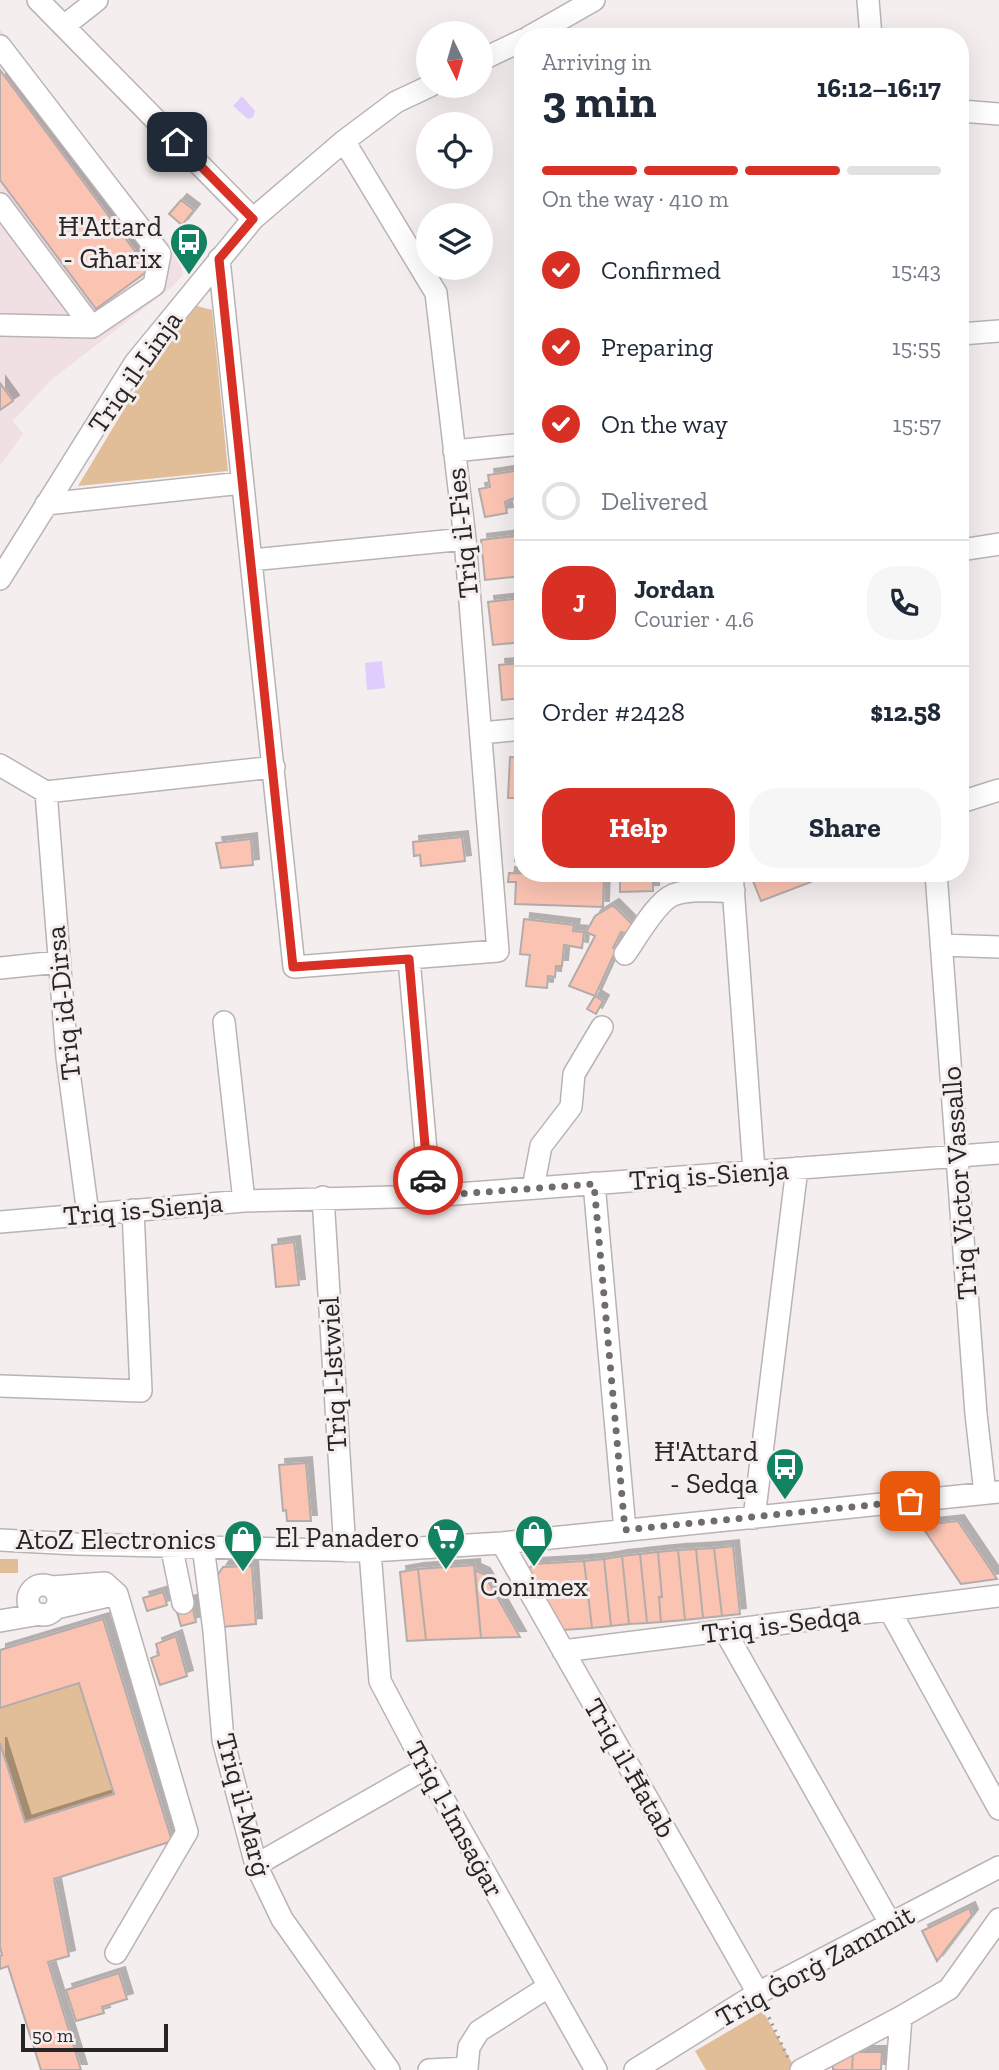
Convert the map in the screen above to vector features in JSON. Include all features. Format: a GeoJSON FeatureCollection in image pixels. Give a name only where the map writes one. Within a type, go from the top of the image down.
{"type":"FeatureCollection","features":[{"type":"Feature","properties":{"kind":"street"},"geometry":{"type":"LineString","coordinates":[[38,0],[253,219]]}},
{"type":"Feature","properties":{"kind":"street"},"geometry":{"type":"LineString","coordinates":[[64,26],[97,0]]}},
{"type":"Feature","properties":{"kind":"street"},"geometry":{"type":"LineString","coordinates":[[548,28],[594,0]]}},
{"type":"Feature","properties":{"kind":"street"},"geometry":{"type":"LineString","coordinates":[[868,0],[870,28]]}},
{"type":"Feature","properties":{"kind":"street"},"geometry":{"type":"LineString","coordinates":[[494,54],[514,45]]}},
{"type":"Feature","properties":{"kind":"street"},"geometry":{"type":"LineString","coordinates":[[0,46],[160,254],[154,285],[92,327],[0,325]]}},
{"type":"Feature","properties":{"kind":"street","name":"Triq il-Linja"},"geometry":{"type":"LineString","coordinates":[[0,579],[135,363],[253,219],[344,141],[396,102],[416,93]]}},
{"type":"Feature","properties":{"kind":"street"},"geometry":{"type":"LineString","coordinates":[[969,112],[999,114]]}},
{"type":"Feature","properties":{"kind":"street","name":"Triq il-Fies"},"geometry":{"type":"LineString","coordinates":[[344,141],[436,293],[465,539],[481,733],[498,951],[409,959]]}},
{"type":"Feature","properties":{"kind":"street"},"geometry":{"type":"LineString","coordinates":[[0,204],[92,327]]}},
{"type":"Feature","properties":{"kind":"street"},"geometry":{"type":"LineString","coordinates":[[219,259],[293,967],[409,959],[430,1196]]}},
{"type":"Feature","properties":{"kind":"street"},"geometry":{"type":"LineString","coordinates":[[969,333],[999,331]]}},
{"type":"Feature","properties":{"kind":"street"},"geometry":{"type":"LineString","coordinates":[[454,451],[514,445]]}},
{"type":"Feature","properties":{"kind":"street"},"geometry":{"type":"LineString","coordinates":[[46,505],[242,483]]}},
{"type":"Feature","properties":{"kind":"street"},"geometry":{"type":"LineString","coordinates":[[251,560],[465,539]]}},
{"type":"Feature","properties":{"kind":"street"},"geometry":{"type":"LineString","coordinates":[[969,549],[999,544]]}},
{"type":"Feature","properties":{"kind":"street"},"geometry":{"type":"LineString","coordinates":[[481,733],[514,730]]}},
{"type":"Feature","properties":{"kind":"street"},"geometry":{"type":"LineString","coordinates":[[0,765],[46,792],[274,767]]}},
{"type":"Feature","properties":{"kind":"street"},"geometry":{"type":"LineString","coordinates":[[969,799],[999,790]]}},
{"type":"Feature","properties":{"kind":"street","name":"Triq id-Dirsa"},"geometry":{"type":"LineString","coordinates":[[46,792],[67,1057],[88,1214]]}},
{"type":"Feature","properties":{"kind":"street"},"geometry":{"type":"LineString","coordinates":[[625,954],[660,905],[672,895],[733,882],[754,1171]]}},
{"type":"Feature","properties":{"kind":"street","name":"Triq Victor Vassallo"},"geometry":{"type":"LineString","coordinates":[[937,882],[976,1413],[992,1492]]}},
{"type":"Feature","properties":{"kind":"street"},"geometry":{"type":"LineString","coordinates":[[941,945],[999,947]]}},
{"type":"Feature","properties":{"kind":"street"},"geometry":{"type":"LineString","coordinates":[[0,968],[58,962]]}},
{"type":"Feature","properties":{"kind":"street"},"geometry":{"type":"LineString","coordinates":[[224,1022],[244,1201]]}},
{"type":"Feature","properties":{"kind":"street"},"geometry":{"type":"LineString","coordinates":[[533,1188],[541,1146],[571,1107],[574,1074],[602,1027]]}},
{"type":"Feature","properties":{"kind":"street","name":"Triq is-Sienja"},"geometry":{"type":"LineString","coordinates":[[0,1222],[244,1201],[430,1196],[999,1153]]}},
{"type":"Feature","properties":{"kind":"street"},"geometry":{"type":"LineString","coordinates":[[754,1518],[796,1168]]}},
{"type":"Feature","properties":{"kind":"street"},"geometry":{"type":"LineString","coordinates":[[594,1184],[625,1530]]}},
{"type":"Feature","properties":{"kind":"street","name":"Triq l-Istwiel"},"geometry":{"type":"LineString","coordinates":[[323,1197],[345,1551]]}},
{"type":"Feature","properties":{"kind":"street"},"geometry":{"type":"LineString","coordinates":[[0,1386],[141,1391],[133,1210]]}},
{"type":"Feature","properties":{"kind":"street"},"geometry":{"type":"LineString","coordinates":[[0,1540],[370,1551],[502,1544],[992,1492]]}},
{"type":"Feature","properties":{"kind":"street","name":"Triq il-Ħatab"},"geometry":{"type":"LineString","coordinates":[[502,1544],[758,1993]]}},
{"type":"Feature","properties":{"kind":"street"},"geometry":{"type":"LineString","coordinates":[[170,1545],[183,1603]]}},
{"type":"Feature","properties":{"kind":"street","name":"Triq il-Marġ"},"geometry":{"type":"LineString","coordinates":[[203,1546],[214,1631],[223,1740],[256,1865],[282,1919],[389,2070]]}},
{"type":"Feature","properties":{"kind":"street","name":"Triq l-Imsaġar"},"geometry":{"type":"LineString","coordinates":[[370,1551],[380,1681],[596,2070]]}},
{"type":"Feature","properties":{"kind":"street"},"geometry":{"type":"LineString","coordinates":[[48,1611],[30,1607],[27,1603],[29,1593],[39,1584],[52,1587],[105,1583],[117,1594],[187,1832],[116,1953]]}},
{"type":"Feature","properties":{"kind":"street"},"geometry":{"type":"LineString","coordinates":[[0,1621],[117,1594]]}},
{"type":"Feature","properties":{"kind":"street","name":"Triq is-Sedqa"},"geometry":{"type":"LineString","coordinates":[[563,1651],[999,1596]]}},
{"type":"Feature","properties":{"kind":"street"},"geometry":{"type":"LineString","coordinates":[[890,1611],[999,1809]]}},
{"type":"Feature","properties":{"kind":"street"},"geometry":{"type":"LineString","coordinates":[[725,1632],[890,1923]]}},
{"type":"Feature","properties":{"kind":"street"},"geometry":{"type":"LineString","coordinates":[[256,1865],[426,1768]]}},
{"type":"Feature","properties":{"kind":"street","name":"Triq Ġorġ Zammit"},"geometry":{"type":"LineString","coordinates":[[635,2070],[758,1993],[999,1867]]}},
{"type":"Feature","properties":{"kind":"street"},"geometry":{"type":"LineString","coordinates":[[794,2065],[901,2017],[949,1989],[999,1919]]}},
{"type":"Feature","properties":{"kind":"street"},"geometry":{"type":"LineString","coordinates":[[429,2070],[468,2069],[469,2048],[479,2031],[548,1987]]}},
{"type":"Feature","properties":{"kind":"street"},"geometry":{"type":"LineString","coordinates":[[897,2070],[901,2017]]}},
{"type":"Feature","properties":{"kind":"path"},"geometry":{"type":"LineString","coordinates":[[758,1993],[794,2065]]}},
{"type":"Feature","properties":{"kind":"shaded area"},"geometry":{"type":"Polygon","coordinates":[[[0,29],[180,258],[183,275],[173,286],[51,380],[13,421],[23,434],[0,466],[0,29]]]}},
{"type":"Feature","properties":{"kind":"shaded area"},"geometry":{"type":"Polygon","coordinates":[[[242,96],[255,111],[253,117],[248,119],[233,106],[242,96]]]}},
{"type":"Feature","properties":{"kind":"shaded area"},"geometry":{"type":"Polygon","coordinates":[[[197,306],[212,310],[228,471],[78,486],[162,346],[197,306]]]}},
{"type":"Feature","properties":{"kind":"shaded area"},"geometry":{"type":"Polygon","coordinates":[[[382,661],[385,688],[367,690],[365,663],[382,661]]]}},
{"type":"Feature","properties":{"kind":"shaded area"},"geometry":{"type":"Polygon","coordinates":[[[0,1559],[18,1559],[18,1573],[0,1573],[0,1559]]]}},
{"type":"Feature","properties":{"kind":"shaded area"},"geometry":{"type":"Polygon","coordinates":[[[79,1683],[114,1794],[25,1822],[0,1743],[0,1708],[79,1683]]]}},
{"type":"Feature","properties":{"kind":"shaded area"},"geometry":{"type":"Polygon","coordinates":[[[763,2011],[796,2070],[706,2070],[695,2051],[763,2011]]]}},
{"type":"Feature","properties":{"kind":"building"},"geometry":{"type":"Polygon","coordinates":[[[0,70],[149,270],[96,309],[0,180],[0,70]]]}},
{"type":"Feature","properties":{"kind":"building"},"geometry":{"type":"Polygon","coordinates":[[[181,200],[194,210],[182,225],[169,214],[181,200]]]}},
{"type":"Feature","properties":{"kind":"building"},"geometry":{"type":"Polygon","coordinates":[[[0,383],[13,401],[0,410],[0,383]]]}},
{"type":"Feature","properties":{"kind":"building"},"geometry":{"type":"Polygon","coordinates":[[[514,471],[514,499],[505,502],[507,513],[485,517],[479,489],[490,487],[488,475],[514,471]]]}},
{"type":"Feature","properties":{"kind":"building"},"geometry":{"type":"Polygon","coordinates":[[[514,536],[514,577],[485,580],[481,540],[514,536]]]}},
{"type":"Feature","properties":{"kind":"building"},"geometry":{"type":"Polygon","coordinates":[[[514,599],[514,643],[493,645],[488,602],[514,599]]]}},
{"type":"Feature","properties":{"kind":"building"},"geometry":{"type":"Polygon","coordinates":[[[514,664],[514,699],[502,700],[499,665],[514,664]]]}},
{"type":"Feature","properties":{"kind":"building"},"geometry":{"type":"Polygon","coordinates":[[[510,757],[514,757],[514,798],[508,798],[510,757]]]}},
{"type":"Feature","properties":{"kind":"building"},"geometry":{"type":"Polygon","coordinates":[[[462,837],[465,861],[421,866],[420,855],[414,856],[413,842],[462,837]]]}},
{"type":"Feature","properties":{"kind":"building"},"geometry":{"type":"Polygon","coordinates":[[[251,839],[253,865],[221,868],[216,843],[251,839]]]}},
{"type":"Feature","properties":{"kind":"building"},"geometry":{"type":"Polygon","coordinates":[[[509,873],[514,873],[514,882],[508,882],[509,873]]]}},
{"type":"Feature","properties":{"kind":"building"},"geometry":{"type":"Polygon","coordinates":[[[516,882],[604,882],[603,907],[515,904],[516,882]]]}},
{"type":"Feature","properties":{"kind":"building"},"geometry":{"type":"Polygon","coordinates":[[[620,882],[653,882],[653,891],[620,892],[620,882]]]}},
{"type":"Feature","properties":{"kind":"building"},"geometry":{"type":"Polygon","coordinates":[[[753,882],[811,882],[761,901],[753,882]]]}},
{"type":"Feature","properties":{"kind":"building"},"geometry":{"type":"Polygon","coordinates":[[[613,905],[634,926],[632,934],[621,932],[613,948],[616,950],[595,996],[569,986],[595,936],[586,932],[595,916],[613,905]]]}},
{"type":"Feature","properties":{"kind":"building"},"geometry":{"type":"Polygon","coordinates":[[[524,919],[574,925],[573,931],[584,932],[582,948],[564,945],[562,966],[556,966],[555,977],[548,976],[547,988],[526,986],[530,955],[520,954],[524,919]]]}},
{"type":"Feature","properties":{"kind":"building"},"geometry":{"type":"Polygon","coordinates":[[[595,996],[603,1001],[596,1014],[587,1009],[595,996]]]}},
{"type":"Feature","properties":{"kind":"building"},"geometry":{"type":"Polygon","coordinates":[[[294,1242],[299,1285],[276,1287],[272,1245],[294,1242]]]}},
{"type":"Feature","properties":{"kind":"building"},"geometry":{"type":"Polygon","coordinates":[[[306,1463],[311,1521],[287,1521],[286,1510],[283,1511],[279,1465],[306,1463]]]}},
{"type":"Feature","properties":{"kind":"building"},"geometry":{"type":"Polygon","coordinates":[[[958,1521],[997,1579],[961,1584],[921,1525],[958,1521]]]}},
{"type":"Feature","properties":{"kind":"building"},"geometry":{"type":"Polygon","coordinates":[[[733,1546],[740,1614],[722,1616],[714,1548],[733,1546]]]}},
{"type":"Feature","properties":{"kind":"building"},"geometry":{"type":"Polygon","coordinates":[[[714,1548],[722,1616],[703,1618],[696,1549],[714,1548]]]}},
{"type":"Feature","properties":{"kind":"building"},"geometry":{"type":"Polygon","coordinates":[[[696,1549],[703,1618],[685,1620],[678,1550],[696,1549]]]}},
{"type":"Feature","properties":{"kind":"building"},"geometry":{"type":"Polygon","coordinates":[[[678,1550],[685,1620],[661,1622],[658,1552],[678,1550]]]}},
{"type":"Feature","properties":{"kind":"building"},"geometry":{"type":"Polygon","coordinates":[[[658,1552],[661,1622],[647,1623],[640,1554],[658,1552]]]}},
{"type":"Feature","properties":{"kind":"building"},"geometry":{"type":"Polygon","coordinates":[[[640,1554],[647,1623],[629,1624],[622,1556],[640,1554]]]}},
{"type":"Feature","properties":{"kind":"building"},"geometry":{"type":"Polygon","coordinates":[[[622,1556],[629,1624],[611,1626],[604,1559],[622,1556]]]}},
{"type":"Feature","properties":{"kind":"building"},"geometry":{"type":"Polygon","coordinates":[[[604,1559],[611,1626],[592,1628],[584,1561],[604,1559]]]}},
{"type":"Feature","properties":{"kind":"building"},"geometry":{"type":"Polygon","coordinates":[[[584,1561],[592,1628],[563,1630],[528,1570],[533,1564],[584,1561]]]}},
{"type":"Feature","properties":{"kind":"building"},"geometry":{"type":"Polygon","coordinates":[[[474,1565],[481,1638],[426,1640],[418,1569],[474,1565]]]}},
{"type":"Feature","properties":{"kind":"building"},"geometry":{"type":"Polygon","coordinates":[[[252,1566],[256,1624],[222,1627],[217,1576],[223,1567],[252,1566]]]}},
{"type":"Feature","properties":{"kind":"building"},"geometry":{"type":"Polygon","coordinates":[[[418,1569],[426,1640],[407,1641],[400,1572],[418,1569]]]}},
{"type":"Feature","properties":{"kind":"building"},"geometry":{"type":"Polygon","coordinates":[[[475,1570],[484,1574],[520,1637],[481,1638],[475,1570]]]}},
{"type":"Feature","properties":{"kind":"building"},"geometry":{"type":"Polygon","coordinates":[[[163,1592],[167,1605],[147,1611],[143,1598],[163,1592]]]}},
{"type":"Feature","properties":{"kind":"building"},"geometry":{"type":"Polygon","coordinates":[[[191,1601],[196,1622],[181,1626],[175,1605],[191,1601]]]}},
{"type":"Feature","properties":{"kind":"building"},"geometry":{"type":"Polygon","coordinates":[[[103,1619],[172,1841],[54,1879],[69,1956],[48,1962],[81,2070],[41,2070],[8,1966],[0,1969],[0,1743],[25,1822],[114,1794],[79,1683],[0,1708],[0,1650],[103,1619]]]}},
{"type":"Feature","properties":{"kind":"building"},"geometry":{"type":"Polygon","coordinates":[[[176,1636],[187,1676],[160,1685],[151,1658],[159,1655],[156,1644],[176,1636]]]}},
{"type":"Feature","properties":{"kind":"building"},"geometry":{"type":"Polygon","coordinates":[[[969,1908],[972,1915],[937,1961],[922,1931],[969,1908]]]}},
{"type":"Feature","properties":{"kind":"building"},"geometry":{"type":"Polygon","coordinates":[[[119,1973],[127,1999],[102,2007],[104,2013],[76,2021],[66,1990],[119,1973]]]}},
{"type":"Feature","properties":{"kind":"building"},"geometry":{"type":"Polygon","coordinates":[[[853,2052],[882,2052],[881,2070],[852,2070],[853,2052]]]}},
{"type":"Feature","properties":{"kind":"building"},"geometry":{"type":"Polygon","coordinates":[[[853,2052],[852,2070],[833,2070],[833,2062],[853,2052]]]}},
{"type":"Feature","properties":{"kind":"way so far"},"geometry":{"type":"LineString","coordinates":[[428,1180],[430,1196],[594,1184],[625,1530],[910,1501]]}},
{"type":"Feature","properties":{"kind":"place","name":"Ħ'Attard - Għarix"},"geometry":{"type":"Point","coordinates":[189,276]}},
{"type":"Feature","properties":{"kind":"place","name":"Ħ'Attard - Sedqa"},"geometry":{"type":"Point","coordinates":[785,1501]}},
{"type":"Feature","properties":{"kind":"place","name":"Conimex"},"geometry":{"type":"Point","coordinates":[534,1568]}},
{"type":"Feature","properties":{"kind":"place","name":"El Panadero"},"geometry":{"type":"Point","coordinates":[446,1571]}},
{"type":"Feature","properties":{"kind":"place","name":"AtoZ Electronics"},"geometry":{"type":"Point","coordinates":[243,1573]}},
{"type":"Feature","properties":{"kind":"route"},"geometry":{"type":"LineString","coordinates":[[177,142],[253,219],[219,259],[293,967],[409,959],[428,1180]]}}]}
